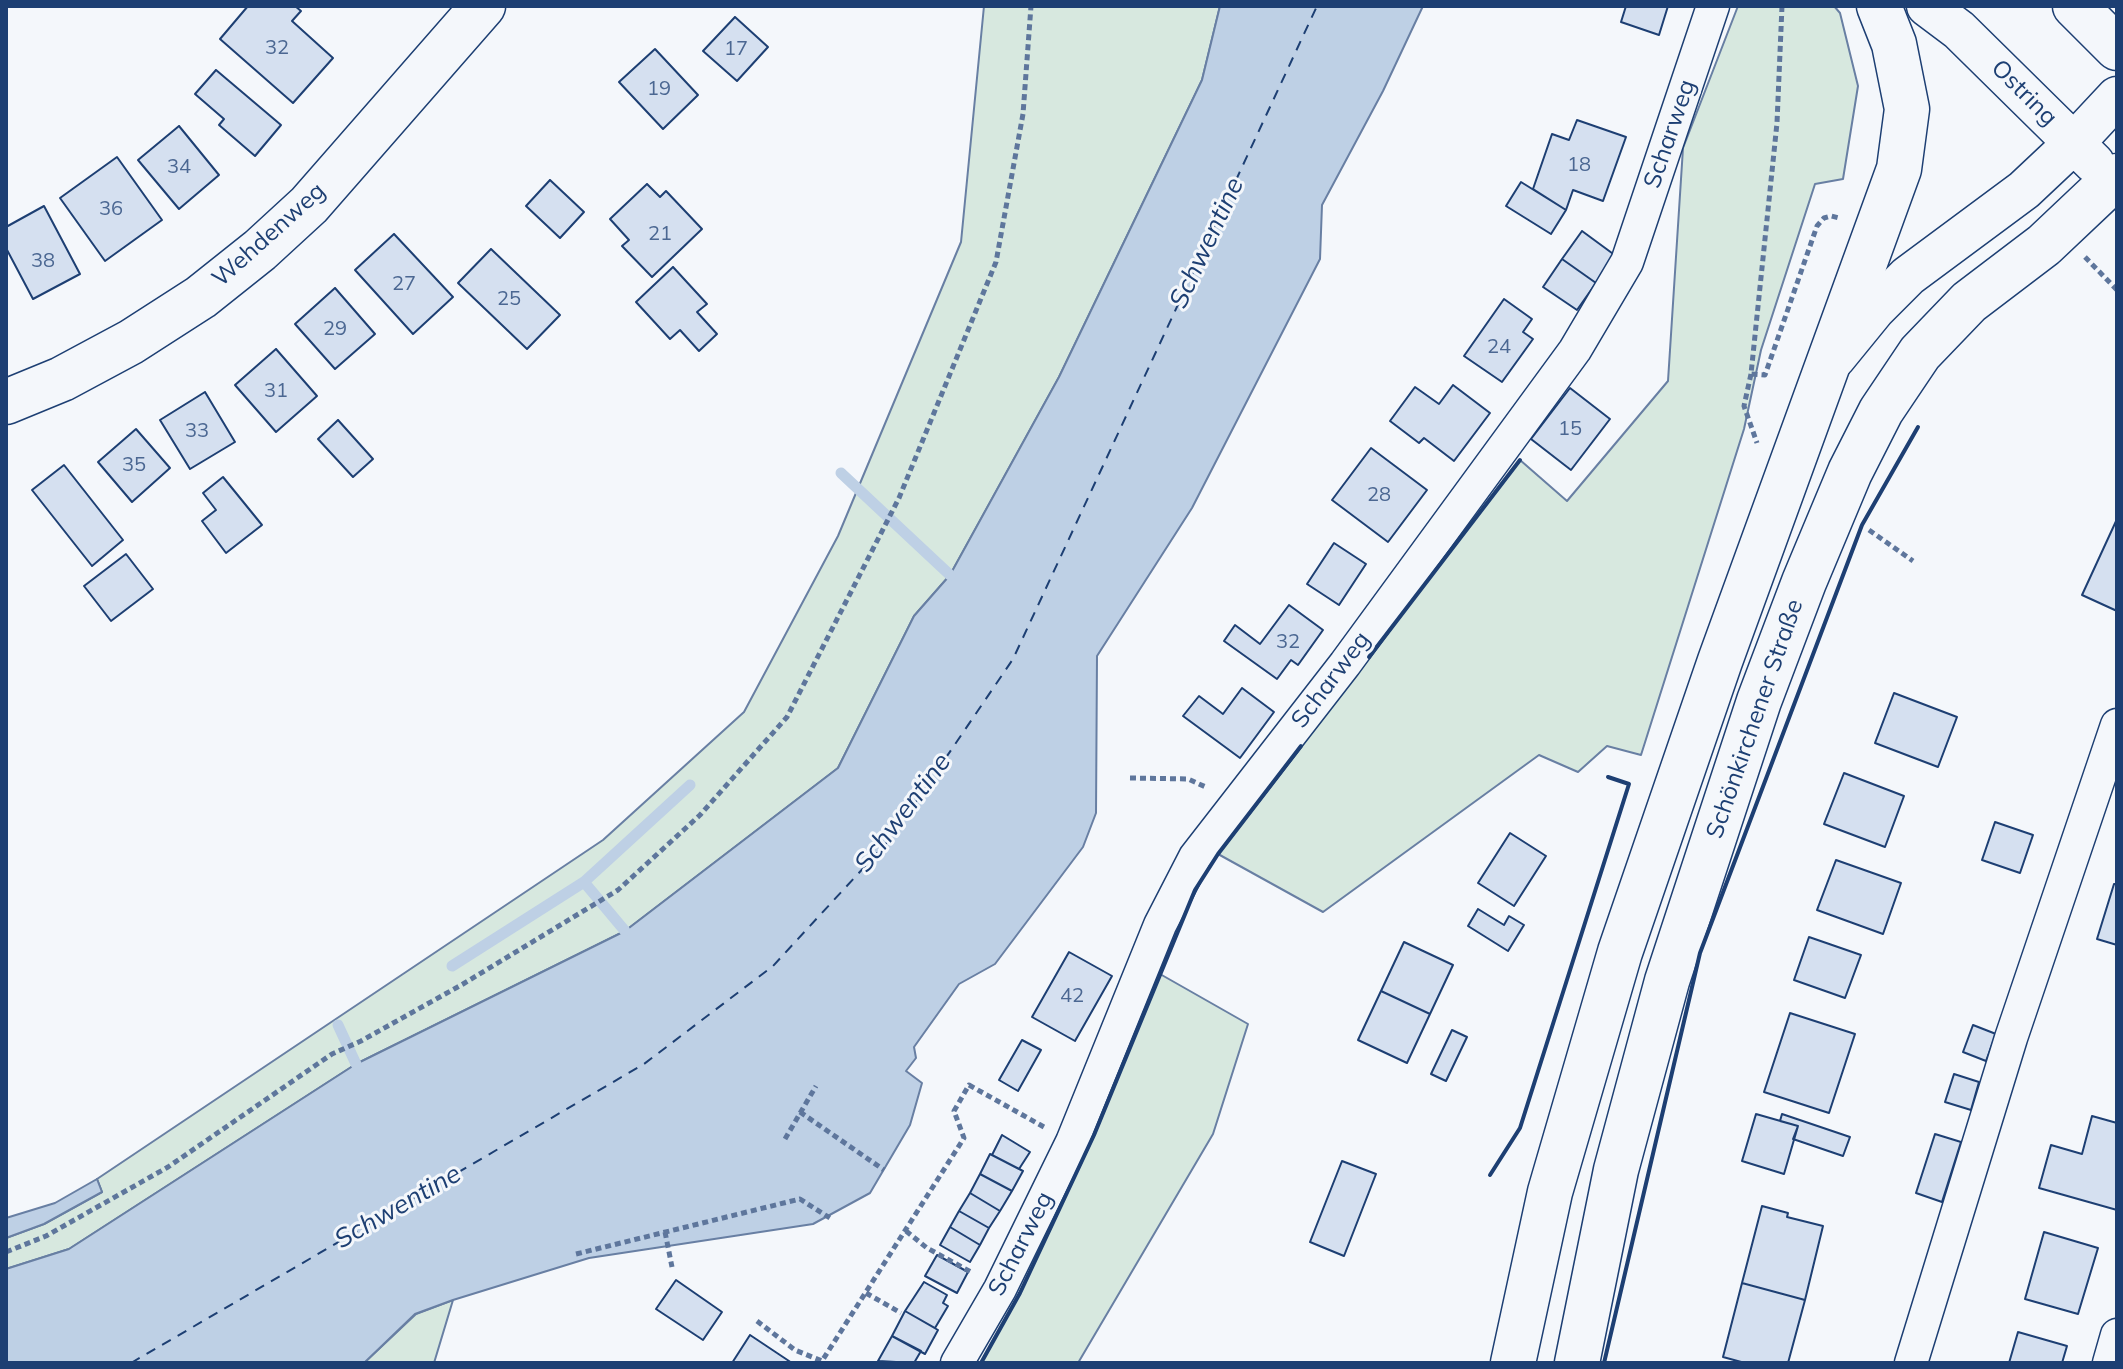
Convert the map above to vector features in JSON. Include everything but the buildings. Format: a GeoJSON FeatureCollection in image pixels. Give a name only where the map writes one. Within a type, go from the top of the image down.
{"type":"FeatureCollection","features":[{"type":"Feature","properties":{"kind":"main road"},"geometry":{"type":"LineString","coordinates":[[1513,1363],[1550,1192],[1620,952],[1720,661],[1888,206],[1904,144],[1907,109],[1894,44],[1879,6]]}},
{"type":"Feature","properties":{"kind":"main road"},"geometry":{"type":"LineString","coordinates":[[2075,6],[2117,48]]}},
{"type":"Feature","properties":{"kind":"main road","name":"Wehdenweg"},"geometry":{"type":"LineString","coordinates":[[6,402],[62,379],[131,342],[201,297],[260,250],[309,205],[465,11]]}},
{"type":"Feature","properties":{"kind":"main road","name":"Schönkirchener Straße"},"geometry":{"type":"LineString","coordinates":[[1577,1363],[1616,1170],[1667,981],[1759,701],[1850,472],[1881,411],[1920,353],[1969,302],[2044,245],[2116,180]]}},
{"type":"Feature","properties":{"kind":"street","name":"Scharweg"},"geometry":{"type":"LineString","coordinates":[[957,1363],[1000,1289],[1072,1142],[1160,925],[1195,857],[1345,664],[1582,338],[1627,262],[1713,6]]}},
{"type":"Feature","properties":{"kind":"street","name":"Ostring"},"geometry":{"type":"LineString","coordinates":[[1927,6],[1959,30],[2116,180]]}},
{"type":"Feature","properties":{"kind":"street"},"geometry":{"type":"LineString","coordinates":[[1827,367],[1875,309],[1908,276],[2024,190],[2117,97]]}},
{"type":"Feature","properties":{"kind":"street"},"geometry":{"type":"LineString","coordinates":[[1911,1363],[2011,1038],[2117,725]]}},
{"type":"Feature","properties":{"kind":"street"},"geometry":{"type":"LineString","coordinates":[[2109,1363],[2117,1335]]}},
{"type":"Feature","properties":{"kind":"path"},"geometry":{"type":"LineString","coordinates":[[6,1252],[46,1236],[168,1167],[332,1054],[361,1041],[618,890],[700,815],[787,717],[899,498],[996,262],[1023,114],[1031,6]]}},
{"type":"Feature","properties":{"kind":"path"},"geometry":{"type":"LineString","coordinates":[[1758,444],[1744,406],[1751,374],[1777,123],[1782,6]]}},
{"type":"Feature","properties":{"kind":"path"},"geometry":{"type":"LineString","coordinates":[[1751,374],[1765,375],[1817,226],[1824,218],[1831,216],[1842,219]]}},
{"type":"Feature","properties":{"kind":"path"},"geometry":{"type":"LineString","coordinates":[[1862,525],[1913,561]]}},
{"type":"Feature","properties":{"kind":"path"},"geometry":{"type":"LineString","coordinates":[[1130,778],[1188,779],[1237,803]]}},
{"type":"Feature","properties":{"kind":"path"},"geometry":{"type":"LineString","coordinates":[[757,1321],[795,1350],[822,1361],[964,1138],[954,1111],[969,1085],[1052,1131]]}},
{"type":"Feature","properties":{"kind":"path"},"geometry":{"type":"LineString","coordinates":[[785,1139],[816,1086]]}},
{"type":"Feature","properties":{"kind":"path"},"geometry":{"type":"LineString","coordinates":[[800,1112],[884,1170]]}},
{"type":"Feature","properties":{"kind":"path"},"geometry":{"type":"LineString","coordinates":[[576,1254],[800,1199],[833,1220]]}},
{"type":"Feature","properties":{"kind":"path"},"geometry":{"type":"LineString","coordinates":[[906,1231],[927,1248],[975,1274]]}},
{"type":"Feature","properties":{"kind":"path"},"geometry":{"type":"LineString","coordinates":[[665,1232],[672,1267]]}},
{"type":"Feature","properties":{"kind":"path"},"geometry":{"type":"LineString","coordinates":[[866,1293],[901,1313]]}},
{"type":"Feature","properties":{"kind":"shaded area"},"geometry":{"type":"Polygon","coordinates":[[[984,6],[1220,6],[1202,80],[1059,377],[950,575],[914,616],[838,768],[625,931],[356,1064],[69,1249],[6,1269],[6,1238],[44,1224],[102,1192],[97,1179],[603,840],[744,712],[838,536],[961,242],[984,6]]]}},
{"type":"Feature","properties":{"kind":"shaded area"},"geometry":{"type":"Polygon","coordinates":[[[1738,6],[1834,6],[1840,13],[1858,86],[1843,179],[1815,184],[1761,350],[1744,429],[1641,755],[1607,746],[1578,772],[1539,755],[1323,912],[1218,854],[1520,460],[1567,501],[1668,381],[1683,148],[1738,6]]]}},
{"type":"Feature","properties":{"kind":"shaded area"},"geometry":{"type":"Polygon","coordinates":[[[1160,974],[1248,1024],[1213,1134],[1078,1363],[981,1363],[1020,1293],[1094,1136],[1160,974]]]}},
{"type":"Feature","properties":{"kind":"shaded area"},"geometry":{"type":"Polygon","coordinates":[[[453,1300],[434,1363],[364,1363],[416,1314],[453,1300]]]}},
{"type":"Feature","properties":{"kind":"water","name":"Schwentine"},"geometry":{"type":"Polygon","coordinates":[[[1220,6],[1423,6],[1383,91],[1322,205],[1320,259],[1192,508],[1097,656],[1096,813],[1083,847],[995,964],[959,984],[914,1047],[916,1058],[906,1071],[922,1083],[910,1125],[870,1193],[813,1224],[589,1258],[453,1300],[415,1314],[364,1363],[6,1363],[6,1269],[69,1249],[356,1064],[625,931],[838,768],[914,616],[950,575],[1059,377],[1202,80],[1220,6]]]}},
{"type":"Feature","properties":{"kind":"water"},"geometry":{"type":"Polygon","coordinates":[[[97,1179],[102,1192],[44,1224],[6,1238],[6,1218],[55,1203],[97,1179]]]}},
{"type":"Feature","properties":{"kind":"waterway"},"geometry":{"type":"LineString","coordinates":[[841,473],[950,575]]}},
{"type":"Feature","properties":{"kind":"waterway"},"geometry":{"type":"LineString","coordinates":[[452,966],[584,882],[690,785]]}},
{"type":"Feature","properties":{"kind":"waterway"},"geometry":{"type":"LineString","coordinates":[[584,882],[625,931]]}},
{"type":"Feature","properties":{"kind":"waterway"},"geometry":{"type":"LineString","coordinates":[[338,1025],[356,1064]]}},
{"type":"Feature","properties":{"kind":"ferry route"},"geometry":{"type":"LineString","coordinates":[[131,1363],[644,1064],[773,966],[892,837],[1013,659],[1317,6]]}},
{"type":"Feature","properties":{"kind":"wall"},"geometry":{"type":"LineString","coordinates":[[1604,1363],[1700,953],[1862,525],[1918,427]]}},
{"type":"Feature","properties":{"kind":"wall"},"geometry":{"type":"LineString","coordinates":[[1369,657],[1520,460]]}},
{"type":"Feature","properties":{"kind":"wall"},"geometry":{"type":"LineString","coordinates":[[981,1363],[1020,1293],[1094,1135],[1195,890],[1218,854],[1301,746]]}},
{"type":"Feature","properties":{"kind":"wall"},"geometry":{"type":"LineString","coordinates":[[1490,1175],[1520,1128],[1629,784],[1608,777]]}}]}
